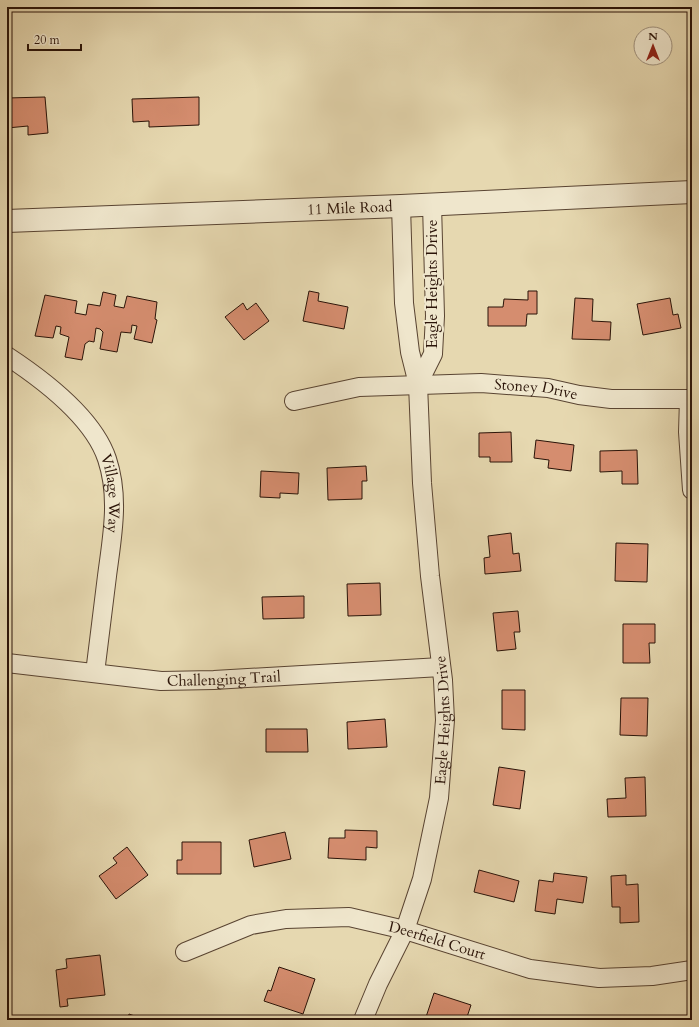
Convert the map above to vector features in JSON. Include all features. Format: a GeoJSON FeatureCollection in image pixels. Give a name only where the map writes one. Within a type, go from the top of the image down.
{"type":"FeatureCollection","features":[{"type":"Feature","properties":{"kind":"street","name":"11 Mile Road"},"geometry":{"type":"LineString","coordinates":[[7,220],[401,206],[692,192]]}},
{"type":"Feature","properties":{"kind":"street","name":"Eagle Heights Drive"},"geometry":{"type":"LineString","coordinates":[[418,384],[433,354],[435,316],[432,204]]}},
{"type":"Feature","properties":{"kind":"street","name":"Eagle Heights Drive"},"geometry":{"type":"LineString","coordinates":[[363,1020],[378,984],[405,930],[422,878],[439,798],[445,720],[441,667],[429,568],[422,483],[418,384],[410,352],[404,303],[401,206]]}},
{"type":"Feature","properties":{"kind":"street","name":"Village Way"},"geometry":{"type":"LineString","coordinates":[[7,356],[62,397],[90,429],[106,458],[114,492],[114,522],[95,673]]}},
{"type":"Feature","properties":{"kind":"street","name":"Stoney Drive"},"geometry":{"type":"LineString","coordinates":[[294,401],[359,387],[481,383],[548,388],[579,395],[611,399],[689,399],[688,432],[692,490]]}},
{"type":"Feature","properties":{"kind":"street","name":"Challenging Trail"},"geometry":{"type":"LineString","coordinates":[[7,663],[161,681],[214,680],[441,667]]}},
{"type":"Feature","properties":{"kind":"street","name":"Deerfield Court"},"geometry":{"type":"LineString","coordinates":[[185,952],[251,925],[286,919],[349,917],[405,930],[530,969],[599,978],[652,976],[692,970]]}},
{"type":"Feature","properties":{"kind":"building"},"geometry":{"type":"Polygon","coordinates":[[[45,97],[48,133],[28,135],[28,126],[7,128],[7,98],[45,97]]]}},
{"type":"Feature","properties":{"kind":"building"},"geometry":{"type":"Polygon","coordinates":[[[199,97],[199,125],[149,127],[149,121],[133,122],[132,99],[199,97]]]}},
{"type":"Feature","properties":{"kind":"building"},"geometry":{"type":"Polygon","coordinates":[[[309,291],[319,293],[318,301],[348,307],[344,329],[303,321],[309,291]]]}},
{"type":"Feature","properties":{"kind":"building"},"geometry":{"type":"Polygon","coordinates":[[[528,291],[537,291],[537,314],[527,314],[526,326],[488,326],[488,307],[503,307],[504,299],[528,300],[528,291]]]}},
{"type":"Feature","properties":{"kind":"building"},"geometry":{"type":"Polygon","coordinates":[[[103,292],[116,295],[114,306],[124,308],[127,296],[157,302],[155,319],[157,320],[152,343],[134,339],[137,326],[132,325],[131,333],[121,332],[117,352],[100,349],[103,332],[96,328],[94,342],[89,341],[85,344],[82,360],[65,357],[69,337],[60,334],[61,327],[56,326],[53,338],[35,336],[45,295],[77,301],[75,313],[86,315],[88,304],[100,306],[103,292]]]}},
{"type":"Feature","properties":{"kind":"building"},"geometry":{"type":"Polygon","coordinates":[[[575,298],[593,299],[592,321],[611,322],[610,340],[572,339],[575,298]]]}},
{"type":"Feature","properties":{"kind":"building"},"geometry":{"type":"Polygon","coordinates":[[[670,298],[673,315],[678,314],[681,328],[643,335],[637,304],[670,298]]]}},
{"type":"Feature","properties":{"kind":"building"},"geometry":{"type":"Polygon","coordinates":[[[243,303],[247,310],[256,303],[269,321],[244,340],[225,317],[243,303]]]}},
{"type":"Feature","properties":{"kind":"building"},"geometry":{"type":"Polygon","coordinates":[[[511,432],[512,462],[490,462],[490,457],[479,457],[479,433],[511,432]]]}},
{"type":"Feature","properties":{"kind":"building"},"geometry":{"type":"Polygon","coordinates":[[[536,440],[574,445],[571,471],[548,468],[549,460],[534,458],[536,440]]]}},
{"type":"Feature","properties":{"kind":"building"},"geometry":{"type":"Polygon","coordinates":[[[637,450],[638,484],[622,484],[622,471],[600,472],[600,451],[637,450]]]}},
{"type":"Feature","properties":{"kind":"building"},"geometry":{"type":"Polygon","coordinates":[[[366,466],[367,481],[362,481],[362,499],[328,500],[327,468],[366,466]]]}},
{"type":"Feature","properties":{"kind":"building"},"geometry":{"type":"Polygon","coordinates":[[[261,471],[299,473],[298,494],[280,493],[280,498],[260,497],[261,471]]]}},
{"type":"Feature","properties":{"kind":"building"},"geometry":{"type":"Polygon","coordinates":[[[511,533],[513,554],[519,553],[521,571],[485,574],[484,558],[490,557],[488,536],[511,533]]]}},
{"type":"Feature","properties":{"kind":"building"},"geometry":{"type":"Polygon","coordinates":[[[616,543],[648,544],[647,582],[615,581],[616,543]]]}},
{"type":"Feature","properties":{"kind":"building"},"geometry":{"type":"Polygon","coordinates":[[[380,583],[381,615],[348,616],[347,584],[380,583]]]}},
{"type":"Feature","properties":{"kind":"building"},"geometry":{"type":"Polygon","coordinates":[[[304,596],[304,618],[263,619],[262,597],[304,596]]]}},
{"type":"Feature","properties":{"kind":"building"},"geometry":{"type":"Polygon","coordinates":[[[518,611],[520,632],[514,632],[516,649],[497,651],[493,613],[518,611]]]}},
{"type":"Feature","properties":{"kind":"building"},"geometry":{"type":"Polygon","coordinates":[[[623,624],[655,624],[655,643],[649,643],[650,663],[623,663],[623,624]]]}},
{"type":"Feature","properties":{"kind":"building"},"geometry":{"type":"Polygon","coordinates":[[[502,690],[525,690],[525,730],[502,729],[502,690]]]}},
{"type":"Feature","properties":{"kind":"building"},"geometry":{"type":"Polygon","coordinates":[[[621,698],[648,698],[647,736],[620,735],[621,698]]]}},
{"type":"Feature","properties":{"kind":"building"},"geometry":{"type":"Polygon","coordinates":[[[385,719],[387,747],[348,749],[347,722],[385,719]]]}},
{"type":"Feature","properties":{"kind":"building"},"geometry":{"type":"Polygon","coordinates":[[[266,729],[307,729],[308,752],[266,752],[266,729]]]}},
{"type":"Feature","properties":{"kind":"building"},"geometry":{"type":"Polygon","coordinates":[[[499,767],[525,771],[520,809],[493,805],[499,767]]]}},
{"type":"Feature","properties":{"kind":"building"},"geometry":{"type":"Polygon","coordinates":[[[645,777],[646,816],[608,817],[607,799],[626,798],[625,778],[645,777]]]}},
{"type":"Feature","properties":{"kind":"building"},"geometry":{"type":"Polygon","coordinates":[[[345,830],[377,831],[377,848],[366,847],[366,860],[328,858],[329,838],[345,838],[345,830]]]}},
{"type":"Feature","properties":{"kind":"building"},"geometry":{"type":"Polygon","coordinates":[[[285,832],[291,859],[254,867],[249,840],[285,832]]]}},
{"type":"Feature","properties":{"kind":"building"},"geometry":{"type":"Polygon","coordinates":[[[182,842],[221,842],[221,874],[177,874],[177,860],[182,860],[182,842]]]}},
{"type":"Feature","properties":{"kind":"building"},"geometry":{"type":"Polygon","coordinates":[[[127,847],[148,875],[116,899],[99,876],[117,863],[113,858],[127,847]]]}},
{"type":"Feature","properties":{"kind":"building"},"geometry":{"type":"Polygon","coordinates":[[[479,870],[519,881],[514,902],[474,892],[479,870]]]}},
{"type":"Feature","properties":{"kind":"building"},"geometry":{"type":"Polygon","coordinates":[[[554,873],[587,877],[583,903],[557,899],[555,914],[535,911],[539,880],[553,882],[554,873]]]}},
{"type":"Feature","properties":{"kind":"building"},"geometry":{"type":"Polygon","coordinates":[[[626,875],[626,885],[638,884],[639,922],[620,923],[620,907],[612,907],[611,876],[626,875]]]}},
{"type":"Feature","properties":{"kind":"building"},"geometry":{"type":"Polygon","coordinates":[[[100,955],[105,995],[67,999],[68,1006],[60,1007],[56,970],[67,968],[66,959],[100,955]]]}},
{"type":"Feature","properties":{"kind":"building"},"geometry":{"type":"Polygon","coordinates":[[[279,967],[315,979],[303,1014],[264,1001],[268,990],[271,991],[279,967]]]}},
{"type":"Feature","properties":{"kind":"building"},"geometry":{"type":"Polygon","coordinates":[[[434,993],[471,1005],[466,1020],[425,1020],[434,993]]]}},
{"type":"Feature","properties":{"kind":"building"},"geometry":{"type":"Polygon","coordinates":[[[129,1014],[146,1020],[127,1020],[129,1014]]]}}]}
